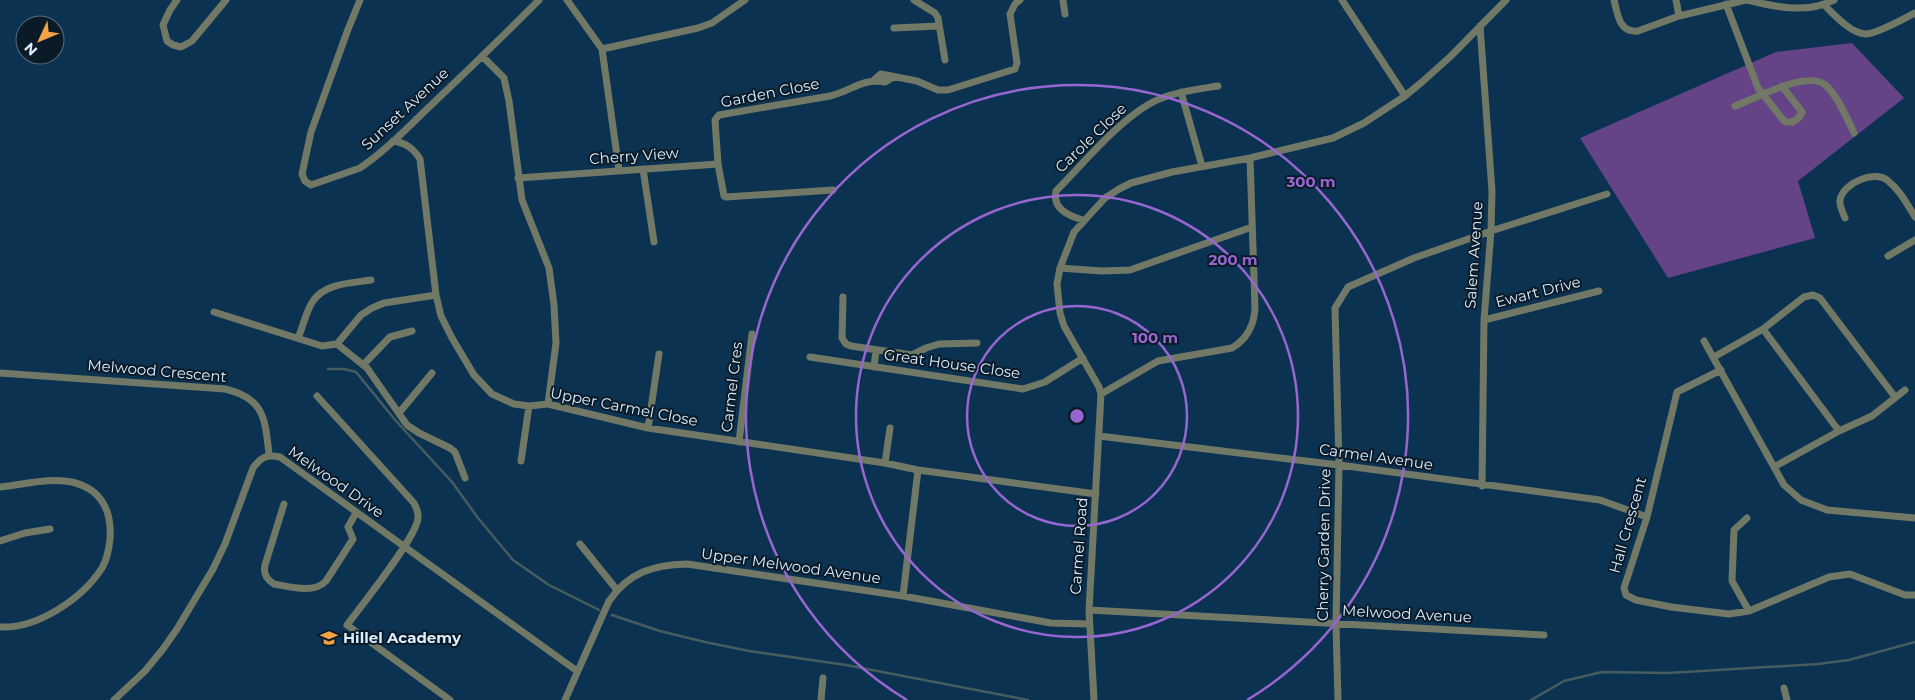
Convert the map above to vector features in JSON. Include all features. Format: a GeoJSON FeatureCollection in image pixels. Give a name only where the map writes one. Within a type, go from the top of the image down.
{"type":"FeatureCollection","features":[{"type":"Feature","properties":{"kind":"street"},"geometry":{"type":"LineString","coordinates":[[178,0],[170,10],[163,25],[167,41],[182,47],[192,41],[226,0]]}},
{"type":"Feature","properties":{"kind":"street","name":"Sunset Avenue"},"geometry":{"type":"LineString","coordinates":[[360,0],[346,32],[311,132],[302,174],[305,182],[311,184],[360,168],[393,141],[539,0]]}},
{"type":"Feature","properties":{"kind":"street"},"geometry":{"type":"LineString","coordinates":[[567,0],[602,49],[619,170]]}},
{"type":"Feature","properties":{"kind":"street"},"geometry":{"type":"LineString","coordinates":[[602,49],[698,28],[712,22],[744,0]]}},
{"type":"Feature","properties":{"kind":"street"},"geometry":{"type":"LineString","coordinates":[[914,0],[935,12],[940,26],[945,60]]}},
{"type":"Feature","properties":{"kind":"street","name":"Garden Close"},"geometry":{"type":"LineString","coordinates":[[718,164],[715,120],[719,115],[840,94],[863,82],[874,80],[885,82],[892,78],[917,81],[938,90],[948,90],[1015,69],[1017,63],[1010,14],[1015,4],[1020,0]]}},
{"type":"Feature","properties":{"kind":"street"},"geometry":{"type":"LineString","coordinates":[[1063,0],[1065,14]]}},
{"type":"Feature","properties":{"kind":"street"},"geometry":{"type":"LineString","coordinates":[[1342,0],[1405,96]]}},
{"type":"Feature","properties":{"kind":"street"},"geometry":{"type":"LineString","coordinates":[[1250,158],[1255,322],[1241,342],[1232,348],[1158,361],[1101,394],[1084,358],[1064,326],[1060,312],[1058,284],[1060,268],[1074,232],[1105,198],[1131,183],[1172,172],[1250,158],[1333,138],[1364,123],[1405,96],[1451,56],[1506,0]]}},
{"type":"Feature","properties":{"kind":"street"},"geometry":{"type":"LineString","coordinates":[[1614,0],[1621,25],[1626,30],[1632,32],[1679,16],[1747,0],[1790,9],[1824,5],[1834,0]]}},
{"type":"Feature","properties":{"kind":"street"},"geometry":{"type":"LineString","coordinates":[[1676,0],[1679,16]]}},
{"type":"Feature","properties":{"kind":"street"},"geometry":{"type":"LineString","coordinates":[[1726,4],[1754,79],[1763,96],[1784,121],[1790,123],[1802,112],[1782,86]]}},
{"type":"Feature","properties":{"kind":"street"},"geometry":{"type":"LineString","coordinates":[[1824,5],[1848,26],[1864,34],[1915,13]]}},
{"type":"Feature","properties":{"kind":"street"},"geometry":{"type":"LineString","coordinates":[[894,28],[940,26]]}},
{"type":"Feature","properties":{"kind":"street","name":"Salem Avenue"},"geometry":{"type":"LineString","coordinates":[[1480,26],[1492,191],[1484,320],[1482,486]]}},
{"type":"Feature","properties":{"kind":"street"},"geometry":{"type":"LineString","coordinates":[[482,56],[504,78],[509,101],[522,200],[549,268],[554,305],[556,343],[548,404]]}},
{"type":"Feature","properties":{"kind":"street"},"geometry":{"type":"LineString","coordinates":[[1735,106],[1763,96],[1782,86],[1804,81],[1823,83],[1845,113],[1854,133]]}},
{"type":"Feature","properties":{"kind":"street","name":"Carole Close"},"geometry":{"type":"LineString","coordinates":[[1084,220],[1071,216],[1057,205],[1054,198],[1056,191],[1126,120],[1143,107],[1155,101],[1182,92],[1218,86]]}},
{"type":"Feature","properties":{"kind":"street"},"geometry":{"type":"LineString","coordinates":[[1182,92],[1202,166]]}},
{"type":"Feature","properties":{"kind":"street","name":"Upper Carmel Close"},"geometry":{"type":"LineString","coordinates":[[393,141],[402,142],[411,147],[420,159],[436,295],[441,316],[474,375],[492,394],[514,404],[529,406],[548,404],[648,428],[885,463],[918,470],[1096,494]]}},
{"type":"Feature","properties":{"kind":"street"},"geometry":{"type":"LineString","coordinates":[[718,164],[726,198],[833,190]]}},
{"type":"Feature","properties":{"kind":"street","name":"Cherry View"},"geometry":{"type":"LineString","coordinates":[[518,178],[718,164]]}},
{"type":"Feature","properties":{"kind":"street"},"geometry":{"type":"LineString","coordinates":[[642,169],[654,242]]}},
{"type":"Feature","properties":{"kind":"street"},"geometry":{"type":"LineString","coordinates":[[1845,218],[1840,201],[1843,192],[1851,184],[1873,176],[1886,179],[1902,194],[1915,217]]}},
{"type":"Feature","properties":{"kind":"street","name":"Cherry Garden Drive"},"geometry":{"type":"LineString","coordinates":[[1338,700],[1336,625],[1339,465],[1335,308],[1348,287],[1414,258],[1607,194]]}},
{"type":"Feature","properties":{"kind":"street"},"geometry":{"type":"LineString","coordinates":[[1060,268],[1102,271],[1130,270],[1252,227]]}},
{"type":"Feature","properties":{"kind":"street"},"geometry":{"type":"LineString","coordinates":[[1888,256],[1915,240]]}},
{"type":"Feature","properties":{"kind":"street"},"geometry":{"type":"LineString","coordinates":[[298,338],[312,301],[322,292],[334,286],[371,280]]}},
{"type":"Feature","properties":{"kind":"street","name":"Ewart Drive"},"geometry":{"type":"LineString","coordinates":[[1484,320],[1599,292]]}},
{"type":"Feature","properties":{"kind":"street"},"geometry":{"type":"LineString","coordinates":[[214,312],[322,346],[338,344],[361,315],[372,308],[384,303],[436,295]]}},
{"type":"Feature","properties":{"kind":"street"},"geometry":{"type":"LineString","coordinates":[[1714,357],[1762,329],[1804,297],[1813,295],[1820,298],[1895,397]]}},
{"type":"Feature","properties":{"kind":"street"},"geometry":{"type":"LineString","coordinates":[[843,297],[843,341],[851,346],[912,355],[939,344],[978,343]]}},
{"type":"Feature","properties":{"kind":"street"},"geometry":{"type":"LineString","coordinates":[[1762,329],[1839,431]]}},
{"type":"Feature","properties":{"kind":"street"},"geometry":{"type":"LineString","coordinates":[[363,365],[390,338],[412,331]]}},
{"type":"Feature","properties":{"kind":"street","name":"Carmel Cres"},"geometry":{"type":"LineString","coordinates":[[739,442],[752,334]]}},
{"type":"Feature","properties":{"kind":"street"},"geometry":{"type":"LineString","coordinates":[[1704,341],[1784,485],[1801,500],[1827,510],[1915,518]]}},
{"type":"Feature","properties":{"kind":"street"},"geometry":{"type":"LineString","coordinates":[[338,344],[363,365],[413,429],[455,452],[465,478]]}},
{"type":"Feature","properties":{"kind":"street"},"geometry":{"type":"LineString","coordinates":[[874,367],[876,351]]}},
{"type":"Feature","properties":{"kind":"street"},"geometry":{"type":"LineString","coordinates":[[648,428],[659,354]]}},
{"type":"Feature","properties":{"kind":"street","name":"Great House Close"},"geometry":{"type":"LineString","coordinates":[[810,357],[1023,389],[1045,382],[1084,358]]}},
{"type":"Feature","properties":{"kind":"street","name":"Hall Crescent"},"geometry":{"type":"LineString","coordinates":[[1721,370],[1676,392],[1647,517],[1624,588],[1626,595],[1636,600],[1709,613],[1729,614],[1749,611],[1840,574],[1850,574],[1899,593],[1915,595]]}},
{"type":"Feature","properties":{"kind":"street"},"geometry":{"type":"LineString","coordinates":[[399,413],[432,372]]}},
{"type":"Feature","properties":{"kind":"street","name":"Melwood Crescent"},"geometry":{"type":"LineString","coordinates":[[0,373],[225,389],[238,392],[251,400],[264,417],[269,454]]}},
{"type":"Feature","properties":{"kind":"street"},"geometry":{"type":"LineString","coordinates":[[1774,467],[1839,431],[1872,416],[1905,390]]}},
{"type":"Feature","properties":{"kind":"street","name":"Carmel Road"},"geometry":{"type":"LineString","coordinates":[[1094,700],[1089,610],[1101,394]]}},
{"type":"Feature","properties":{"kind":"street"},"geometry":{"type":"LineString","coordinates":[[317,396],[414,503],[418,517],[417,524],[404,547],[347,625],[450,700]]}},
{"type":"Feature","properties":{"kind":"street"},"geometry":{"type":"LineString","coordinates":[[520,461],[529,406]]}},
{"type":"Feature","properties":{"kind":"street"},"geometry":{"type":"LineString","coordinates":[[885,463],[890,428]]}},
{"type":"Feature","properties":{"kind":"street","name":"Carmel Avenue"},"geometry":{"type":"LineString","coordinates":[[1100,436],[1339,465],[1482,486],[1600,500],[1647,517]]}},
{"type":"Feature","properties":{"kind":"street","name":"Melwood Drive"},"geometry":{"type":"LineString","coordinates":[[114,700],[163,650],[177,629],[213,569],[225,544],[253,468],[260,459],[269,454],[280,457],[577,671]]}},
{"type":"Feature","properties":{"kind":"street"},"geometry":{"type":"LineString","coordinates":[[903,596],[918,470]]}},
{"type":"Feature","properties":{"kind":"street"},"geometry":{"type":"LineString","coordinates":[[0,486],[69,481],[81,485],[93,491],[103,502],[109,515],[110,530],[109,547],[103,566],[92,582],[68,603],[42,619],[12,627],[0,627]]}},
{"type":"Feature","properties":{"kind":"street"},"geometry":{"type":"LineString","coordinates":[[284,504],[265,565],[265,574],[274,584],[313,589],[318,588],[326,581],[353,539],[348,527],[356,513]]}},
{"type":"Feature","properties":{"kind":"street"},"geometry":{"type":"LineString","coordinates":[[1747,518],[1734,530],[1732,581],[1749,611]]}},
{"type":"Feature","properties":{"kind":"street"},"geometry":{"type":"LineString","coordinates":[[0,541],[25,533],[50,529]]}},
{"type":"Feature","properties":{"kind":"street"},"geometry":{"type":"LineString","coordinates":[[580,544],[616,590]]}},
{"type":"Feature","properties":{"kind":"street","name":"Upper Melwood Avenue"},"geometry":{"type":"LineString","coordinates":[[565,700],[609,601],[616,590],[632,577],[649,568],[668,565],[687,564],[903,596],[1052,623],[1089,624]]}},
{"type":"Feature","properties":{"kind":"street","name":"Melwood Avenue"},"geometry":{"type":"LineString","coordinates":[[1089,610],[1544,635]]}},
{"type":"Feature","properties":{"kind":"street"},"geometry":{"type":"LineString","coordinates":[[820,700],[823,678]]}},
{"type":"Feature","properties":{"kind":"street"},"geometry":{"type":"LineString","coordinates":[[1784,688],[1787,700]]}},
{"type":"Feature","properties":{"kind":"shaded area"},"geometry":{"type":"Polygon","coordinates":[[[1852,43],[1904,98],[1798,181],[1815,238],[1668,278],[1580,138],[1776,52],[1852,43]]]}},
{"type":"Feature","properties":{"kind":"waterway"},"geometry":{"type":"LineString","coordinates":[[328,369],[344,369],[356,372],[396,421],[452,482],[478,518],[513,560],[549,585],[599,610]]}},
{"type":"Feature","properties":{"kind":"waterway"},"geometry":{"type":"LineString","coordinates":[[612,615],[660,631],[749,651],[846,665],[1028,700]]}},
{"type":"Feature","properties":{"kind":"waterway"},"geometry":{"type":"LineString","coordinates":[[1531,700],[1564,681],[1602,672],[1668,673],[1818,664],[1849,660],[1915,642]]}},
{"type":"Feature","properties":{"kind":"place","name":"Hillel Academy"},"geometry":{"type":"Point","coordinates":[329,638]}}]}
